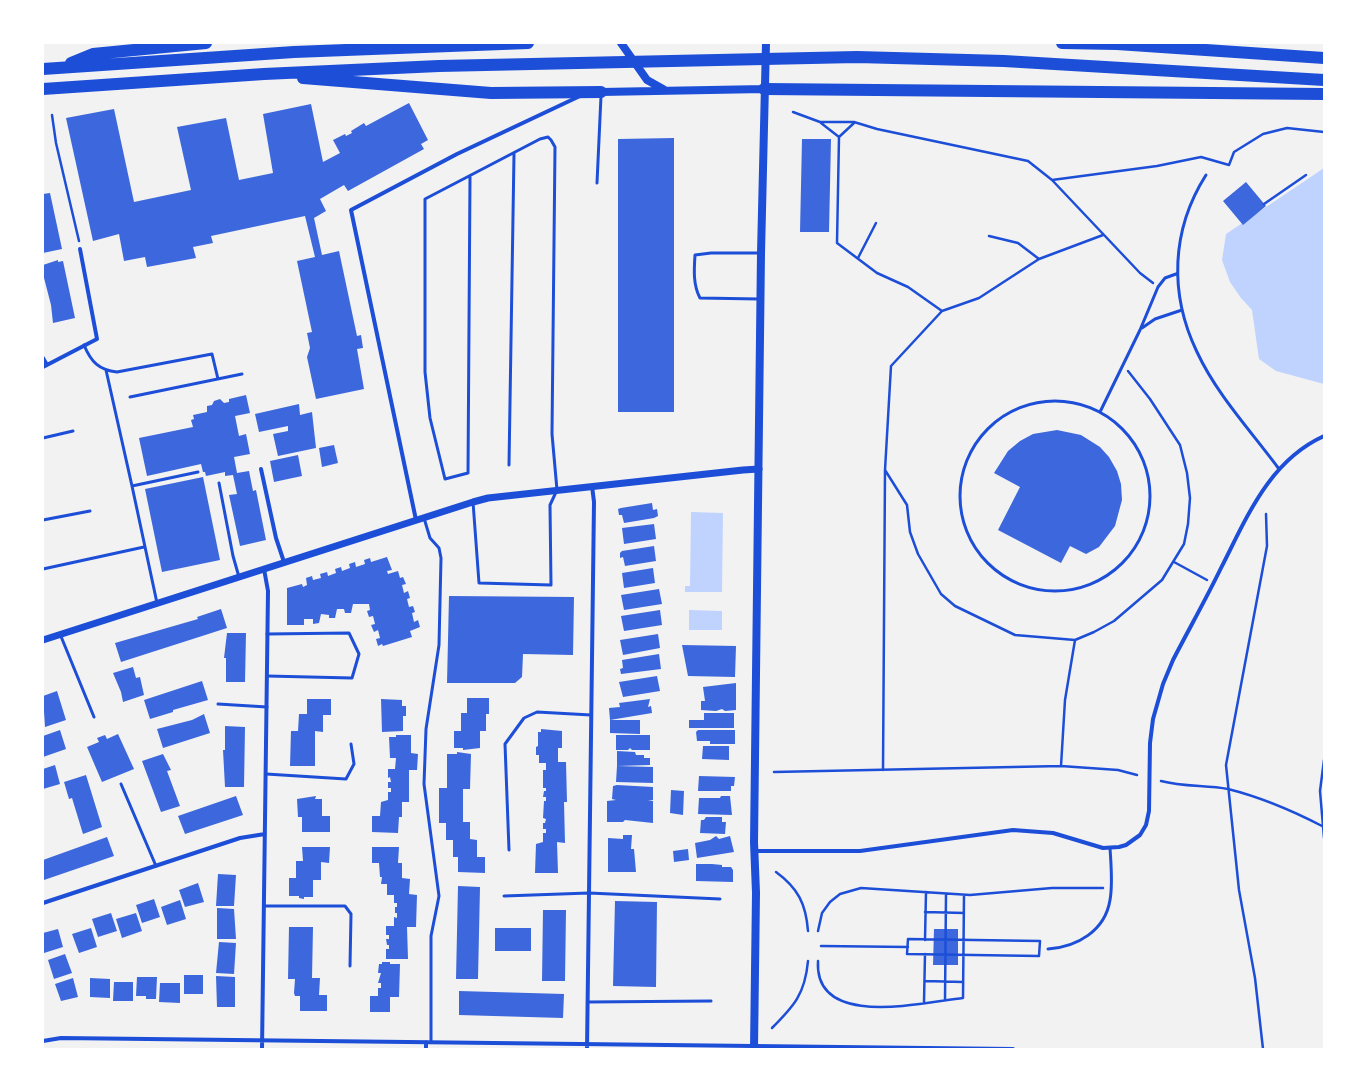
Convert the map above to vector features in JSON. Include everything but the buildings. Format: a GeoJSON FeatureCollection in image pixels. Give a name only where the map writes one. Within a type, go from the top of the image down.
{"type":"FeatureCollection","features":[{"type":"Feature","properties":{"kind":"highway"},"geometry":{"type":"LineString","coordinates":[[60,67],[93,54],[206,43]]}},
{"type":"Feature","properties":{"kind":"highway"},"geometry":{"type":"LineString","coordinates":[[43,69],[301,52],[528,43]]}},
{"type":"Feature","properties":{"kind":"highway"},"geometry":{"type":"LineString","coordinates":[[1062,43],[1117,44],[1324,58]]}},
{"type":"Feature","properties":{"kind":"highway"},"geometry":{"type":"LineString","coordinates":[[43,89],[264,74],[513,63],[857,57],[1004,61],[1324,80]]}},
{"type":"Feature","properties":{"kind":"highway"},"geometry":{"type":"LineString","coordinates":[[264,74],[464,91],[520,93],[601,92]]}},
{"type":"Feature","properties":{"kind":"highway"},"geometry":{"type":"LineString","coordinates":[[764,89],[1324,94]]}},
{"type":"Feature","properties":{"kind":"main road"},"geometry":{"type":"LineString","coordinates":[[621,43],[643,76],[656,87],[668,90]]}},
{"type":"Feature","properties":{"kind":"main road"},"geometry":{"type":"LineString","coordinates":[[754,1048],[761,253],[766,43]]}},
{"type":"Feature","properties":{"kind":"main road"},"geometry":{"type":"LineString","coordinates":[[601,92],[764,89]]}},
{"type":"Feature","properties":{"kind":"street"},"geometry":{"type":"LineString","coordinates":[[416,520],[351,210],[464,150],[588,92]]}},
{"type":"Feature","properties":{"kind":"street"},"geometry":{"type":"LineString","coordinates":[[43,358],[45,366],[97,339],[80,249]]}},
{"type":"Feature","properties":{"kind":"street"},"geometry":{"type":"LineString","coordinates":[[755,851],[860,851],[1013,830],[1053,833],[1110,848],[1119,847],[1131,842],[1140,835],[1146,825],[1149,811],[1150,742],[1160,695],[1173,660],[1256,500],[1268,481],[1298,451],[1324,436]]}},
{"type":"Feature","properties":{"kind":"street"},"geometry":{"type":"LineString","coordinates":[[261,469],[276,538],[284,562]]}},
{"type":"Feature","properties":{"kind":"street"},"geometry":{"type":"LineString","coordinates":[[43,640],[473,502],[592,486],[759,470]]}},
{"type":"Feature","properties":{"kind":"street"},"geometry":{"type":"LineString","coordinates":[[587,1046],[594,502],[592,486]]}},
{"type":"Feature","properties":{"kind":"street"},"geometry":{"type":"LineString","coordinates":[[262,1049],[268,583],[264,569]]}},
{"type":"Feature","properties":{"kind":"street"},"geometry":{"type":"LineString","coordinates":[[43,903],[240,838],[265,834]]}},
{"type":"Feature","properties":{"kind":"street"},"geometry":{"type":"LineString","coordinates":[[43,1041],[61,1038],[428,1042],[754,1048],[1013,1049]]}},
{"type":"Feature","properties":{"kind":"street"},"geometry":{"type":"LineString","coordinates":[[426,1049],[428,1042]]}},
{"type":"Feature","properties":{"kind":"lane"},"geometry":{"type":"LineString","coordinates":[[597,183],[601,92]]}},
{"type":"Feature","properties":{"kind":"lane"},"geometry":{"type":"LineString","coordinates":[[470,176],[468,473],[445,479],[430,418],[426,372],[425,199],[470,176],[514,154],[540,139],[548,137],[555,147],[552,434],[557,490],[550,505],[551,585],[479,583],[473,502]]}},
{"type":"Feature","properties":{"kind":"lane"},"geometry":{"type":"LineString","coordinates":[[509,465],[514,154]]}},
{"type":"Feature","properties":{"kind":"lane"},"geometry":{"type":"LineString","coordinates":[[1206,175],[1192,199],[1183,224],[1177,250],[1176,274],[1182,310],[1192,341],[1213,380],[1279,469]]}},
{"type":"Feature","properties":{"kind":"lane"},"geometry":{"type":"LineString","coordinates":[[761,253],[711,252],[695,255],[694,271],[695,290],[700,298],[761,299]]}},
{"type":"Feature","properties":{"kind":"lane"},"geometry":{"type":"LineString","coordinates":[[1100,412],[1140,330],[1158,287],[1165,278],[1176,274]]}},
{"type":"Feature","properties":{"kind":"lane"},"geometry":{"type":"LineString","coordinates":[[1140,330],[1155,319],[1182,310]]}},
{"type":"Feature","properties":{"kind":"lane"},"geometry":{"type":"LineString","coordinates":[[84,345],[92,361],[106,370],[125,372],[212,354],[218,379]]}},
{"type":"Feature","properties":{"kind":"lane"},"geometry":{"type":"LineString","coordinates":[[106,370],[157,603]]}},
{"type":"Feature","properties":{"kind":"lane"},"geometry":{"type":"LineString","coordinates":[[130,397],[242,374]]}},
{"type":"Feature","properties":{"kind":"lane"},"geometry":{"type":"LineString","coordinates":[[1051,402],[1071,403],[1100,412],[1114,421],[1126,432],[1138,449],[1146,468],[1150,488],[1150,508],[1146,527],[1137,544],[1127,559],[1113,572],[1082,587],[1050,591],[1023,585],[1004,576],[990,565],[979,553],[970,539],[964,523],[961,505],[961,488],[964,469],[971,453],[982,436],[996,423],[1012,412],[1031,405],[1051,402]]}},
{"type":"Feature","properties":{"kind":"lane"},"geometry":{"type":"LineString","coordinates":[[43,438],[73,431]]}},
{"type":"Feature","properties":{"kind":"lane"},"geometry":{"type":"LineString","coordinates":[[132,486],[198,472]]}},
{"type":"Feature","properties":{"kind":"lane"},"geometry":{"type":"LineString","coordinates":[[219,484],[233,556],[239,577]]}},
{"type":"Feature","properties":{"kind":"lane"},"geometry":{"type":"LineString","coordinates":[[43,520],[90,511]]}},
{"type":"Feature","properties":{"kind":"lane"},"geometry":{"type":"LineString","coordinates":[[424,517],[430,538],[439,548],[441,558],[439,650],[426,729],[424,784],[439,896],[431,936],[428,1042]]}},
{"type":"Feature","properties":{"kind":"lane"},"geometry":{"type":"LineString","coordinates":[[43,569],[144,547]]}},
{"type":"Feature","properties":{"kind":"lane"},"geometry":{"type":"LineString","coordinates":[[267,634],[349,633],[359,654],[352,678],[267,676]]}},
{"type":"Feature","properties":{"kind":"lane"},"geometry":{"type":"LineString","coordinates":[[60,634],[94,717]]}},
{"type":"Feature","properties":{"kind":"lane"},"geometry":{"type":"LineString","coordinates":[[218,704],[267,707]]}},
{"type":"Feature","properties":{"kind":"lane"},"geometry":{"type":"LineString","coordinates":[[509,850],[505,744],[524,718],[537,712],[591,715]]}},
{"type":"Feature","properties":{"kind":"lane"},"geometry":{"type":"LineString","coordinates":[[266,774],[346,779],[354,764],[351,744]]}},
{"type":"Feature","properties":{"kind":"lane"},"geometry":{"type":"LineString","coordinates":[[121,784],[156,866]]}},
{"type":"Feature","properties":{"kind":"lane"},"geometry":{"type":"LineString","coordinates":[[1048,949],[1063,947],[1078,942],[1092,933],[1102,923],[1108,912],[1111,900],[1110,848]]}},
{"type":"Feature","properties":{"kind":"lane"},"geometry":{"type":"LineString","coordinates":[[504,896],[589,894],[720,899]]}},
{"type":"Feature","properties":{"kind":"lane"},"geometry":{"type":"LineString","coordinates":[[264,906],[345,906],[351,914],[350,966]]}},
{"type":"Feature","properties":{"kind":"lane"},"geometry":{"type":"LineString","coordinates":[[588,1002],[711,1002]]}},
{"type":"Feature","properties":{"kind":"path"},"geometry":{"type":"LineString","coordinates":[[793,112],[820,122],[839,137]]}},
{"type":"Feature","properties":{"kind":"path"},"geometry":{"type":"LineString","coordinates":[[52,115],[56,142],[80,249]]}},
{"type":"Feature","properties":{"kind":"path"},"geometry":{"type":"LineString","coordinates":[[820,122],[854,122],[877,129],[1028,161],[1052,180],[1140,273],[1158,287]]}},
{"type":"Feature","properties":{"kind":"path"},"geometry":{"type":"LineString","coordinates":[[854,122],[839,137],[837,242],[877,273],[908,287],[942,310]]}},
{"type":"Feature","properties":{"kind":"path"},"geometry":{"type":"LineString","coordinates":[[1052,180],[1156,166],[1201,157],[1229,165],[1234,152],[1263,134],[1287,128],[1324,132]]}},
{"type":"Feature","properties":{"kind":"path"},"geometry":{"type":"LineString","coordinates":[[1264,204],[1306,175]]}},
{"type":"Feature","properties":{"kind":"path"},"geometry":{"type":"LineString","coordinates":[[858,258],[876,223]]}},
{"type":"Feature","properties":{"kind":"path"},"geometry":{"type":"LineString","coordinates":[[883,770],[885,470],[892,366],[942,310],[979,298],[1039,259],[1103,235]]}},
{"type":"Feature","properties":{"kind":"path"},"geometry":{"type":"LineString","coordinates":[[989,236],[1018,243],[1039,259]]}},
{"type":"Feature","properties":{"kind":"path"},"geometry":{"type":"LineString","coordinates":[[885,470],[907,504],[910,532],[918,554],[941,594],[955,606],[1016,635],[1074,640],[1094,632],[1114,621],[1162,580],[1184,544],[1188,524],[1190,498],[1187,473],[1180,445],[1150,399],[1123,365]]}},
{"type":"Feature","properties":{"kind":"path"},"geometry":{"type":"LineString","coordinates":[[1263,1049],[1255,978],[1239,890],[1226,765],[1267,546],[1266,514]]}},
{"type":"Feature","properties":{"kind":"path"},"geometry":{"type":"LineString","coordinates":[[1174,562],[1214,583]]}},
{"type":"Feature","properties":{"kind":"path"},"geometry":{"type":"LineString","coordinates":[[1061,766],[1064,700],[1074,640]]}},
{"type":"Feature","properties":{"kind":"path"},"geometry":{"type":"LineString","coordinates":[[1324,760],[1320,791],[1324,838]]}},
{"type":"Feature","properties":{"kind":"path"},"geometry":{"type":"LineString","coordinates":[[774,772],[1061,766],[1118,770],[1137,775]]}},
{"type":"Feature","properties":{"kind":"path"},"geometry":{"type":"LineString","coordinates":[[1161,781],[1178,786],[1212,786],[1229,790],[1264,801],[1322,826]]}},
{"type":"Feature","properties":{"kind":"path"},"geometry":{"type":"LineString","coordinates":[[776,872],[793,886],[800,895],[806,910],[808,930]]}},
{"type":"Feature","properties":{"kind":"path"},"geometry":{"type":"LineString","coordinates":[[818,931],[820,919],[826,907],[835,897],[846,891],[867,888],[964,895],[1052,888],[1099,888]]}},
{"type":"Feature","properties":{"kind":"path"},"geometry":{"type":"LineString","coordinates":[[925,940],[926,892]]}},
{"type":"Feature","properties":{"kind":"path"},"geometry":{"type":"LineString","coordinates":[[945,1000],[946,894]]}},
{"type":"Feature","properties":{"kind":"path"},"geometry":{"type":"LineString","coordinates":[[818,961],[819,972],[824,985],[833,996],[846,1004],[867,1007],[963,998],[964,895]]}},
{"type":"Feature","properties":{"kind":"path"},"geometry":{"type":"LineString","coordinates":[[925,912],[964,913]]}},
{"type":"Feature","properties":{"kind":"path"},"geometry":{"type":"LineString","coordinates":[[908,939],[946,940],[1040,941],[1040,956],[908,954],[908,939]]}},
{"type":"Feature","properties":{"kind":"path"},"geometry":{"type":"LineString","coordinates":[[821,946],[908,947]]}},
{"type":"Feature","properties":{"kind":"path"},"geometry":{"type":"LineString","coordinates":[[924,1002],[925,954]]}},
{"type":"Feature","properties":{"kind":"path"},"geometry":{"type":"LineString","coordinates":[[772,1028],[792,1007],[801,994],[806,978],[808,961]]}},
{"type":"Feature","properties":{"kind":"path"},"geometry":{"type":"LineString","coordinates":[[925,981],[963,982]]}},
{"type":"Feature","properties":{"kind":"water"},"geometry":{"type":"Polygon","coordinates":[[[1324,168],[1324,384],[1276,371],[1259,359],[1252,310],[1241,298],[1230,282],[1222,260],[1226,234],[1324,168]]]}},
{"type":"Feature","properties":{"kind":"water"},"geometry":{"type":"Polygon","coordinates":[[[691,512],[723,513],[722,592],[685,592],[685,586],[690,586],[691,512]]]}},
{"type":"Feature","properties":{"kind":"water"},"geometry":{"type":"Polygon","coordinates":[[[689,610],[722,611],[722,630],[689,630],[689,610]]]}}]}
